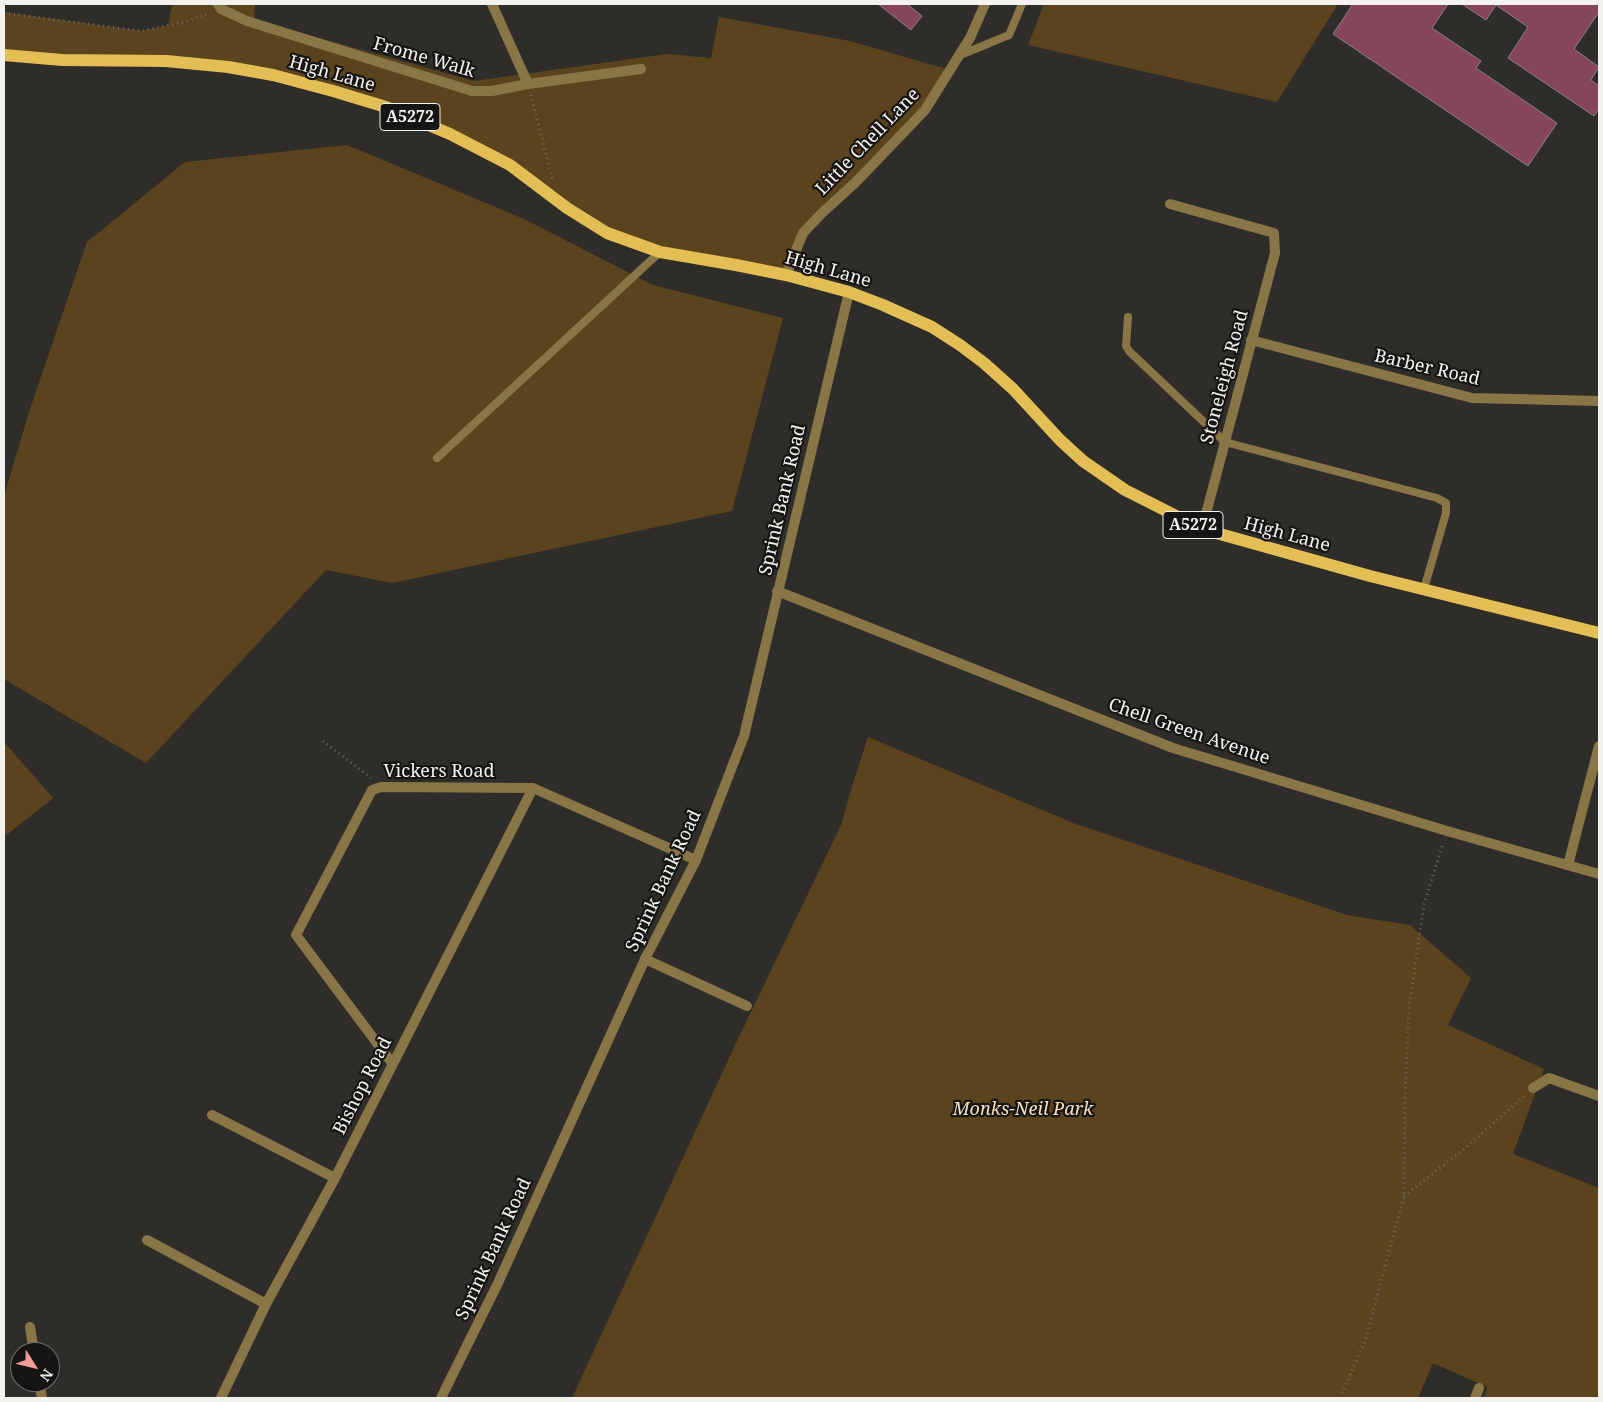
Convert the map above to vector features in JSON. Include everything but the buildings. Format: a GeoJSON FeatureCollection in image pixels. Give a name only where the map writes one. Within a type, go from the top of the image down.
{"type":"FeatureCollection","features":[{"type":"Feature","properties":{"kind":"main road","name":"High Lane"},"geometry":{"type":"LineString","coordinates":[[4,55],[62,60],[166,61],[228,67],[273,75],[334,91],[386,108],[450,134],[510,165],[607,233],[660,252],[786,275],[849,292],[884,305],[932,327],[984,363],[1013,389],[1060,440],[1083,461],[1124,490],[1202,529],[1424,590],[1599,633]]}},
{"type":"Feature","properties":{"kind":"street"},"geometry":{"type":"LineString","coordinates":[[492,4],[528,84]]}},
{"type":"Feature","properties":{"kind":"street","name":"Little Chell Lane"},"geometry":{"type":"LineString","coordinates":[[786,275],[803,233],[926,110],[970,38],[985,4]]}},
{"type":"Feature","properties":{"kind":"street","name":"Frome Walk"},"geometry":{"type":"LineString","coordinates":[[220,6],[232,16],[472,91],[492,91],[528,84],[641,69]]}},
{"type":"Feature","properties":{"kind":"street","name":"Stoneleigh Road"},"geometry":{"type":"LineString","coordinates":[[1170,204],[1274,233],[1275,253],[1202,529]]}},
{"type":"Feature","properties":{"kind":"street","name":"Sprink Bank Road"},"geometry":{"type":"LineString","coordinates":[[441,1398],[498,1283],[645,958],[696,860],[744,736],[849,292]]}},
{"type":"Feature","properties":{"kind":"street","name":"Barber Road"},"geometry":{"type":"LineString","coordinates":[[1251,340],[1472,398],[1599,401]]}},
{"type":"Feature","properties":{"kind":"street","name":"Chell Green Avenue"},"geometry":{"type":"LineString","coordinates":[[777,591],[1172,748],[1447,831],[1599,874]]}},
{"type":"Feature","properties":{"kind":"street"},"geometry":{"type":"LineString","coordinates":[[1568,865],[1599,746]]}},
{"type":"Feature","properties":{"kind":"street","name":"Vickers Road"},"geometry":{"type":"LineString","coordinates":[[392,1063],[296,935],[372,790],[381,786],[533,788],[696,860]]}},
{"type":"Feature","properties":{"kind":"street","name":"Bishop Road"},"geometry":{"type":"LineString","coordinates":[[221,1398],[266,1304],[335,1178],[533,788]]}},
{"type":"Feature","properties":{"kind":"street"},"geometry":{"type":"LineString","coordinates":[[645,958],[746,1006]]}},
{"type":"Feature","properties":{"kind":"street"},"geometry":{"type":"LineString","coordinates":[[1533,1088],[1549,1078],[1599,1096]]}},
{"type":"Feature","properties":{"kind":"street"},"geometry":{"type":"LineString","coordinates":[[212,1115],[335,1178]]}},
{"type":"Feature","properties":{"kind":"street"},"geometry":{"type":"LineString","coordinates":[[147,1240],[266,1304]]}},
{"type":"Feature","properties":{"kind":"street"},"geometry":{"type":"LineString","coordinates":[[30,1327],[32,1342]]}},
{"type":"Feature","properties":{"kind":"street"},"geometry":{"type":"LineString","coordinates":[[1475,1398],[1479,1388]]}},
{"type":"Feature","properties":{"kind":"lane"},"geometry":{"type":"LineString","coordinates":[[958,56],[1009,35],[1022,4]]}},
{"type":"Feature","properties":{"kind":"lane"},"geometry":{"type":"LineString","coordinates":[[437,458],[660,252]]}},
{"type":"Feature","properties":{"kind":"lane"},"geometry":{"type":"LineString","coordinates":[[1128,317],[1126,346],[1129,351],[1225,442],[1443,500],[1448,508],[1424,590]]}},
{"type":"Feature","properties":{"kind":"path"},"geometry":{"type":"LineString","coordinates":[[4,13],[141,31],[186,22],[220,6]]}},
{"type":"Feature","properties":{"kind":"path"},"geometry":{"type":"LineString","coordinates":[[528,84],[554,182],[552,196]]}},
{"type":"Feature","properties":{"kind":"path"},"geometry":{"type":"LineString","coordinates":[[323,741],[381,786]]}},
{"type":"Feature","properties":{"kind":"path"},"geometry":{"type":"LineString","coordinates":[[1340,1398],[1365,1340],[1404,1196],[1405,1100],[1409,1008],[1424,904],[1447,831]]}},
{"type":"Feature","properties":{"kind":"path"},"geometry":{"type":"LineString","coordinates":[[1404,1196],[1463,1150],[1533,1088]]}},
{"type":"Feature","properties":{"kind":"green space"},"geometry":{"type":"Polygon","coordinates":[[[172,4],[255,4],[254,20],[474,81],[667,54],[711,58],[719,17],[850,41],[950,70],[925,110],[803,233],[786,275],[736,265],[607,233],[510,165],[433,127],[273,75],[4,54],[4,12],[141,31],[168,26],[172,4]]]}},
{"type":"Feature","properties":{"kind":"green space"},"geometry":{"type":"Polygon","coordinates":[[[1044,4],[1338,4],[1277,102],[1028,45],[1044,4]]]}},
{"type":"Feature","properties":{"kind":"green space"},"geometry":{"type":"Polygon","coordinates":[[[347,145],[524,219],[653,285],[783,318],[732,511],[392,583],[326,570],[146,763],[4,679],[4,496],[29,412],[87,242],[185,162],[347,145]]]}},
{"type":"Feature","properties":{"kind":"green space","name":"Monks-Neil Park"},"geometry":{"type":"Polygon","coordinates":[[[868,737],[1073,823],[1347,915],[1410,925],[1471,978],[1448,1025],[1544,1069],[1513,1154],[1599,1188],[1599,1398],[1484,1398],[1487,1387],[1433,1363],[1418,1398],[572,1398],[736,1043],[842,823],[868,737]]]}},
{"type":"Feature","properties":{"kind":"green space"},"geometry":{"type":"Polygon","coordinates":[[[4,742],[53,798],[4,837],[4,742]]]}}]}
